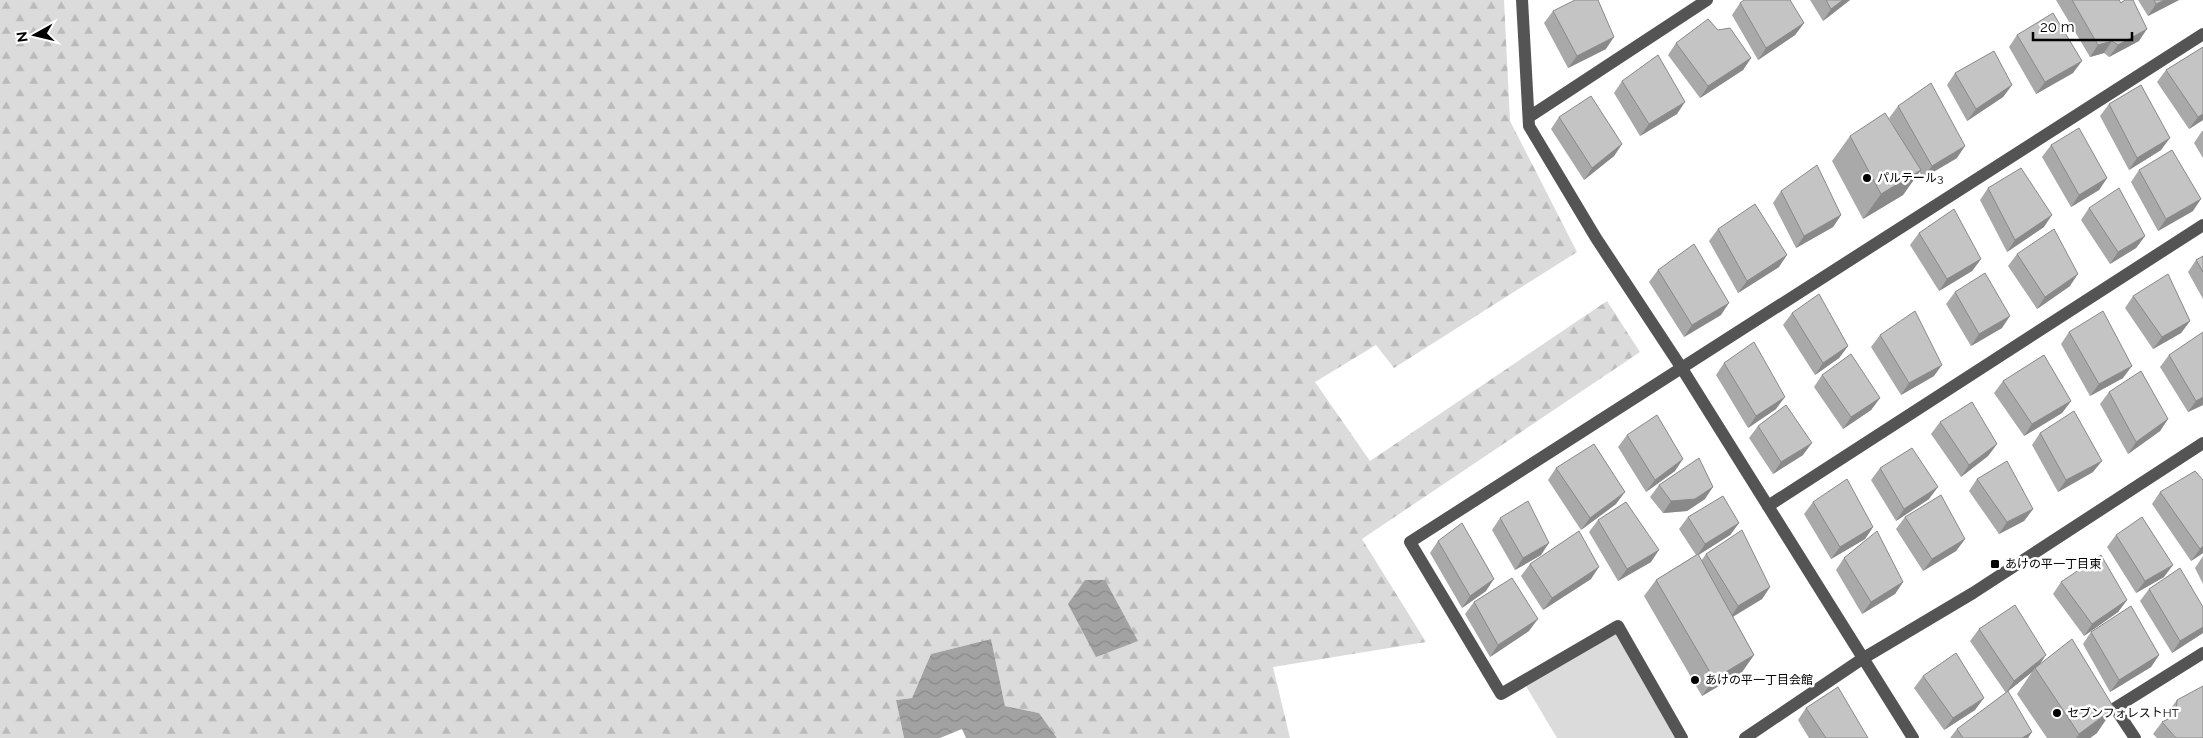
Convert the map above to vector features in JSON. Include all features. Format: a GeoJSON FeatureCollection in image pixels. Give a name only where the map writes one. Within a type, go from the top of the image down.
{"type":"FeatureCollection","features":[{"type":"Feature","properties":{"kind":"street"},"geometry":{"type":"LineString","coordinates":[[1522,0],[1529,126],[1596,238],[1680,367],[1913,738]]}},
{"type":"Feature","properties":{"kind":"street"},"geometry":{"type":"LineString","coordinates":[[1529,118],[1707,0]]}},
{"type":"Feature","properties":{"kind":"street"},"geometry":{"type":"LineString","coordinates":[[1682,738],[1618,626],[1501,694],[1410,542],[1680,367],[2203,34]]}},
{"type":"Feature","properties":{"kind":"street"},"geometry":{"type":"LineString","coordinates":[[1768,506],[2203,225]]}},
{"type":"Feature","properties":{"kind":"street"},"geometry":{"type":"LineString","coordinates":[[1745,738],[1862,659],[1973,592],[2203,443]]}},
{"type":"Feature","properties":{"kind":"street"},"geometry":{"type":"LineString","coordinates":[[2135,738],[2115,708],[2203,653]]}},
{"type":"Feature","properties":{"kind":"green space"},"geometry":{"type":"Polygon","coordinates":[[[0,0],[1504,0],[1510,121],[1577,252],[1394,368],[1376,345],[1315,382],[1370,461],[1607,301],[1640,352],[1362,539],[1426,642],[1273,667],[1290,738],[1057,738],[1039,713],[1005,706],[991,639],[931,654],[912,698],[896,700],[904,738],[0,738],[0,0]]]}},
{"type":"Feature","properties":{"kind":"green space"},"geometry":{"type":"Polygon","coordinates":[[[1618,626],[1682,738],[1557,738],[1523,681],[1618,626]]]}},
{"type":"Feature","properties":{"kind":"water"},"geometry":{"type":"Polygon","coordinates":[[[1085,580],[1105,580],[1138,641],[1096,657],[1068,604],[1085,580]]]}},
{"type":"Feature","properties":{"kind":"water"},"geometry":{"type":"Polygon","coordinates":[[[991,639],[1005,706],[1039,713],[1057,738],[966,738],[962,729],[940,738],[904,738],[896,700],[912,698],[931,654],[991,639]]]}},
{"type":"Feature","properties":{"kind":"building"},"geometry":{"type":"Polygon","coordinates":[[[1575,0],[1598,0],[1614,37],[1577,56],[1553,11],[1575,0]]]}},
{"type":"Feature","properties":{"kind":"building"},"geometry":{"type":"Polygon","coordinates":[[[1744,0],[1790,0],[1804,23],[1766,48],[1740,3],[1744,0]]]}},
{"type":"Feature","properties":{"kind":"building"},"geometry":{"type":"Polygon","coordinates":[[[1826,0],[1843,0],[1831,9],[1826,0]]]}},
{"type":"Feature","properties":{"kind":"building"},"geometry":{"type":"Polygon","coordinates":[[[2072,0],[2119,0],[2121,3],[2125,0],[2133,0],[2147,29],[2118,45],[2112,41],[2098,45],[2072,0]]]}},
{"type":"Feature","properties":{"kind":"building"},"geometry":{"type":"Polygon","coordinates":[[[2154,0],[2165,0],[2156,4],[2154,0]]]}},
{"type":"Feature","properties":{"kind":"building"},"geometry":{"type":"Polygon","coordinates":[[[2053,13],[2082,61],[2045,82],[2017,35],[2053,13]]]}},
{"type":"Feature","properties":{"kind":"building"},"geometry":{"type":"Polygon","coordinates":[[[1708,19],[1718,30],[1730,28],[1751,58],[1708,86],[1676,43],[1708,19]]]}},
{"type":"Feature","properties":{"kind":"building"},"geometry":{"type":"Polygon","coordinates":[[[2203,47],[2203,114],[2198,117],[2166,70],[2203,47]]]}},
{"type":"Feature","properties":{"kind":"building"},"geometry":{"type":"Polygon","coordinates":[[[1994,51],[2012,85],[1976,109],[1955,73],[1994,51]]]}},
{"type":"Feature","properties":{"kind":"building"},"geometry":{"type":"Polygon","coordinates":[[[1658,55],[1685,102],[1649,124],[1622,81],[1658,55]]]}},
{"type":"Feature","properties":{"kind":"building"},"geometry":{"type":"Polygon","coordinates":[[[1931,83],[1965,146],[1932,166],[1898,106],[1931,83]]]}},
{"type":"Feature","properties":{"kind":"building"},"geometry":{"type":"Polygon","coordinates":[[[2141,85],[2170,138],[2137,158],[2109,104],[2141,85]]]}},
{"type":"Feature","properties":{"kind":"building"},"geometry":{"type":"Polygon","coordinates":[[[1591,96],[1622,144],[1592,168],[1559,117],[1591,96]]]}},
{"type":"Feature","properties":{"kind":"building"},"geometry":{"type":"Polygon","coordinates":[[[1885,113],[1921,170],[1881,194],[1850,136],[1885,113]]]}},
{"type":"Feature","properties":{"kind":"building"},"geometry":{"type":"Polygon","coordinates":[[[2079,128],[2107,178],[2079,195],[2051,145],[2079,128]]]}},
{"type":"Feature","properties":{"kind":"building"},"geometry":{"type":"Polygon","coordinates":[[[2172,150],[2201,199],[2166,219],[2139,170],[2172,150]]]}},
{"type":"Feature","properties":{"kind":"building"},"geometry":{"type":"Polygon","coordinates":[[[1817,165],[1841,215],[1804,236],[1781,191],[1817,165]]]}},
{"type":"Feature","properties":{"kind":"building"},"geometry":{"type":"Polygon","coordinates":[[[2021,168],[2052,215],[2015,240],[1988,188],[2021,168]]]}},
{"type":"Feature","properties":{"kind":"building"},"geometry":{"type":"Polygon","coordinates":[[[2119,188],[2145,236],[2118,252],[2089,208],[2119,188]]]}},
{"type":"Feature","properties":{"kind":"building"},"geometry":{"type":"Polygon","coordinates":[[[1755,204],[1787,255],[1747,281],[1718,229],[1755,204]]]}},
{"type":"Feature","properties":{"kind":"building"},"geometry":{"type":"Polygon","coordinates":[[[1954,209],[1981,259],[1947,279],[1919,233],[1954,209]]]}},
{"type":"Feature","properties":{"kind":"building"},"geometry":{"type":"Polygon","coordinates":[[[2054,229],[2078,274],[2045,297],[2017,254],[2054,229]]]}},
{"type":"Feature","properties":{"kind":"building"},"geometry":{"type":"Polygon","coordinates":[[[1694,244],[1729,303],[1692,325],[1658,270],[1694,244]]]}},
{"type":"Feature","properties":{"kind":"building"},"geometry":{"type":"Polygon","coordinates":[[[2203,256],[2203,272],[2196,260],[2203,256]]]}},
{"type":"Feature","properties":{"kind":"building"},"geometry":{"type":"Polygon","coordinates":[[[1985,273],[2010,316],[1979,334],[1955,292],[1985,273]]]}},
{"type":"Feature","properties":{"kind":"building"},"geometry":{"type":"Polygon","coordinates":[[[2168,274],[2190,321],[2162,337],[2133,296],[2168,274]]]}},
{"type":"Feature","properties":{"kind":"building"},"geometry":{"type":"Polygon","coordinates":[[[1819,294],[1848,346],[1823,363],[1792,313],[1819,294]]]}},
{"type":"Feature","properties":{"kind":"building"},"geometry":{"type":"Polygon","coordinates":[[[1915,311],[1942,365],[1909,383],[1880,335],[1915,311]]]}},
{"type":"Feature","properties":{"kind":"building"},"geometry":{"type":"Polygon","coordinates":[[[2103,311],[2132,366],[2099,384],[2069,332],[2103,311]]]}},
{"type":"Feature","properties":{"kind":"building"},"geometry":{"type":"Polygon","coordinates":[[[2203,332],[2203,397],[2196,401],[2169,355],[2203,332]]]}},
{"type":"Feature","properties":{"kind":"building"},"geometry":{"type":"Polygon","coordinates":[[[1754,342],[1785,397],[1756,416],[1724,363],[1754,342]]]}},
{"type":"Feature","properties":{"kind":"building"},"geometry":{"type":"Polygon","coordinates":[[[1851,354],[1880,398],[1851,417],[1822,375],[1851,354]]]}},
{"type":"Feature","properties":{"kind":"building"},"geometry":{"type":"Polygon","coordinates":[[[2044,355],[2071,401],[2032,424],[2003,381],[2044,355]]]}},
{"type":"Feature","properties":{"kind":"building"},"geometry":{"type":"Polygon","coordinates":[[[2141,371],[2168,419],[2136,442],[2109,392],[2141,371]]]}},
{"type":"Feature","properties":{"kind":"building"},"geometry":{"type":"Polygon","coordinates":[[[1972,402],[1997,444],[1969,465],[1940,422],[1972,402]]]}},
{"type":"Feature","properties":{"kind":"building"},"geometry":{"type":"Polygon","coordinates":[[[1786,405],[1812,443],[1781,462],[1758,426],[1786,405]]]}},
{"type":"Feature","properties":{"kind":"building"},"geometry":{"type":"Polygon","coordinates":[[[2074,411],[2102,461],[2066,480],[2040,433],[2074,411]]]}},
{"type":"Feature","properties":{"kind":"building"},"geometry":{"type":"Polygon","coordinates":[[[1657,415],[1683,459],[1655,480],[1627,435],[1657,415]]]}},
{"type":"Feature","properties":{"kind":"building"},"geometry":{"type":"Polygon","coordinates":[[[1594,444],[1625,492],[1590,518],[1556,468],[1594,444]]]}},
{"type":"Feature","properties":{"kind":"building"},"geometry":{"type":"Polygon","coordinates":[[[1912,448],[1938,487],[1904,509],[1880,468],[1912,448]]]}},
{"type":"Feature","properties":{"kind":"building"},"geometry":{"type":"Polygon","coordinates":[[[1699,458],[1713,487],[1695,499],[1671,501],[1659,485],[1699,458]]]}},
{"type":"Feature","properties":{"kind":"building"},"geometry":{"type":"Polygon","coordinates":[[[2007,461],[2033,509],[2007,522],[1977,479],[2007,461]]]}},
{"type":"Feature","properties":{"kind":"building"},"geometry":{"type":"Polygon","coordinates":[[[2195,471],[2203,480],[2203,546],[2200,549],[2160,492],[2195,471]]]}},
{"type":"Feature","properties":{"kind":"building"},"geometry":{"type":"Polygon","coordinates":[[[1847,479],[1873,527],[1840,547],[1813,502],[1847,479]]]}},
{"type":"Feature","properties":{"kind":"building"},"geometry":{"type":"Polygon","coordinates":[[[1941,495],[1965,539],[1932,559],[1905,517],[1941,495]]]}},
{"type":"Feature","properties":{"kind":"building"},"geometry":{"type":"Polygon","coordinates":[[[1723,496],[1739,523],[1705,544],[1688,517],[1723,496]]]}},
{"type":"Feature","properties":{"kind":"building"},"geometry":{"type":"Polygon","coordinates":[[[1528,501],[1549,543],[1523,558],[1500,518],[1528,501]]]}},
{"type":"Feature","properties":{"kind":"building"},"geometry":{"type":"Polygon","coordinates":[[[1626,502],[1659,550],[1627,569],[1598,520],[1626,502]]]}},
{"type":"Feature","properties":{"kind":"building"},"geometry":{"type":"Polygon","coordinates":[[[2142,517],[2173,565],[2145,581],[2116,535],[2142,517]]]}},
{"type":"Feature","properties":{"kind":"building"},"geometry":{"type":"Polygon","coordinates":[[[1462,523],[1494,579],[1470,596],[1438,541],[1462,523]]]}},
{"type":"Feature","properties":{"kind":"building"},"geometry":{"type":"Polygon","coordinates":[[[1742,530],[1770,587],[1738,606],[1706,554],[1742,530]]]}},
{"type":"Feature","properties":{"kind":"building"},"geometry":{"type":"Polygon","coordinates":[[[1579,531],[1599,567],[1552,598],[1530,564],[1579,531]]]}},
{"type":"Feature","properties":{"kind":"building"},"geometry":{"type":"Polygon","coordinates":[[[1877,531],[1903,582],[1871,602],[1844,558],[1877,531]]]}},
{"type":"Feature","properties":{"kind":"building"},"geometry":{"type":"Polygon","coordinates":[[[1698,554],[1754,655],[1714,679],[1656,580],[1698,554]]]}},
{"type":"Feature","properties":{"kind":"building"},"geometry":{"type":"Polygon","coordinates":[[[2101,555],[2127,600],[2092,624],[2061,582],[2101,555]]]}},
{"type":"Feature","properties":{"kind":"building"},"geometry":{"type":"Polygon","coordinates":[[[2180,568],[2203,607],[2203,627],[2180,641],[2149,589],[2180,568]]]}},
{"type":"Feature","properties":{"kind":"building"},"geometry":{"type":"Polygon","coordinates":[[[1512,578],[1538,619],[1498,645],[1474,602],[1512,578]]]}},
{"type":"Feature","properties":{"kind":"building"},"geometry":{"type":"Polygon","coordinates":[[[2015,605],[2046,655],[2014,681],[1979,629],[2015,605]]]}},
{"type":"Feature","properties":{"kind":"building"},"geometry":{"type":"Polygon","coordinates":[[[2131,606],[2159,655],[2119,680],[2091,632],[2131,606]]]}},
{"type":"Feature","properties":{"kind":"building"},"geometry":{"type":"Polygon","coordinates":[[[2072,639],[2114,708],[2079,734],[2035,668],[2072,639]]]}},
{"type":"Feature","properties":{"kind":"building"},"geometry":{"type":"Polygon","coordinates":[[[1956,653],[1984,698],[1953,718],[1923,676],[1956,653]]]}},
{"type":"Feature","properties":{"kind":"building"},"geometry":{"type":"Polygon","coordinates":[[[2203,686],[2203,738],[2176,738],[2162,722],[2176,715],[2177,700],[2203,686]]]}},
{"type":"Feature","properties":{"kind":"building"},"geometry":{"type":"Polygon","coordinates":[[[1838,687],[1868,738],[1826,738],[1806,708],[1838,687]]]}},
{"type":"Feature","properties":{"kind":"building"},"geometry":{"type":"Polygon","coordinates":[[[2008,691],[2032,732],[2022,738],[1963,738],[1957,729],[2008,691]]]}},
{"type":"Feature","properties":{"kind":"place","name":"パルテール3"},"geometry":{"type":"Point","coordinates":[1867,178]}},
{"type":"Feature","properties":{"kind":"place","name":"あけの平一丁目東"},"geometry":{"type":"Point","coordinates":[1995,564]}},
{"type":"Feature","properties":{"kind":"place","name":"あけの平一丁目会館"},"geometry":{"type":"Point","coordinates":[1695,680]}},
{"type":"Feature","properties":{"kind":"place","name":"セブンフォレストHT"},"geometry":{"type":"Point","coordinates":[2057,713]}}]}
